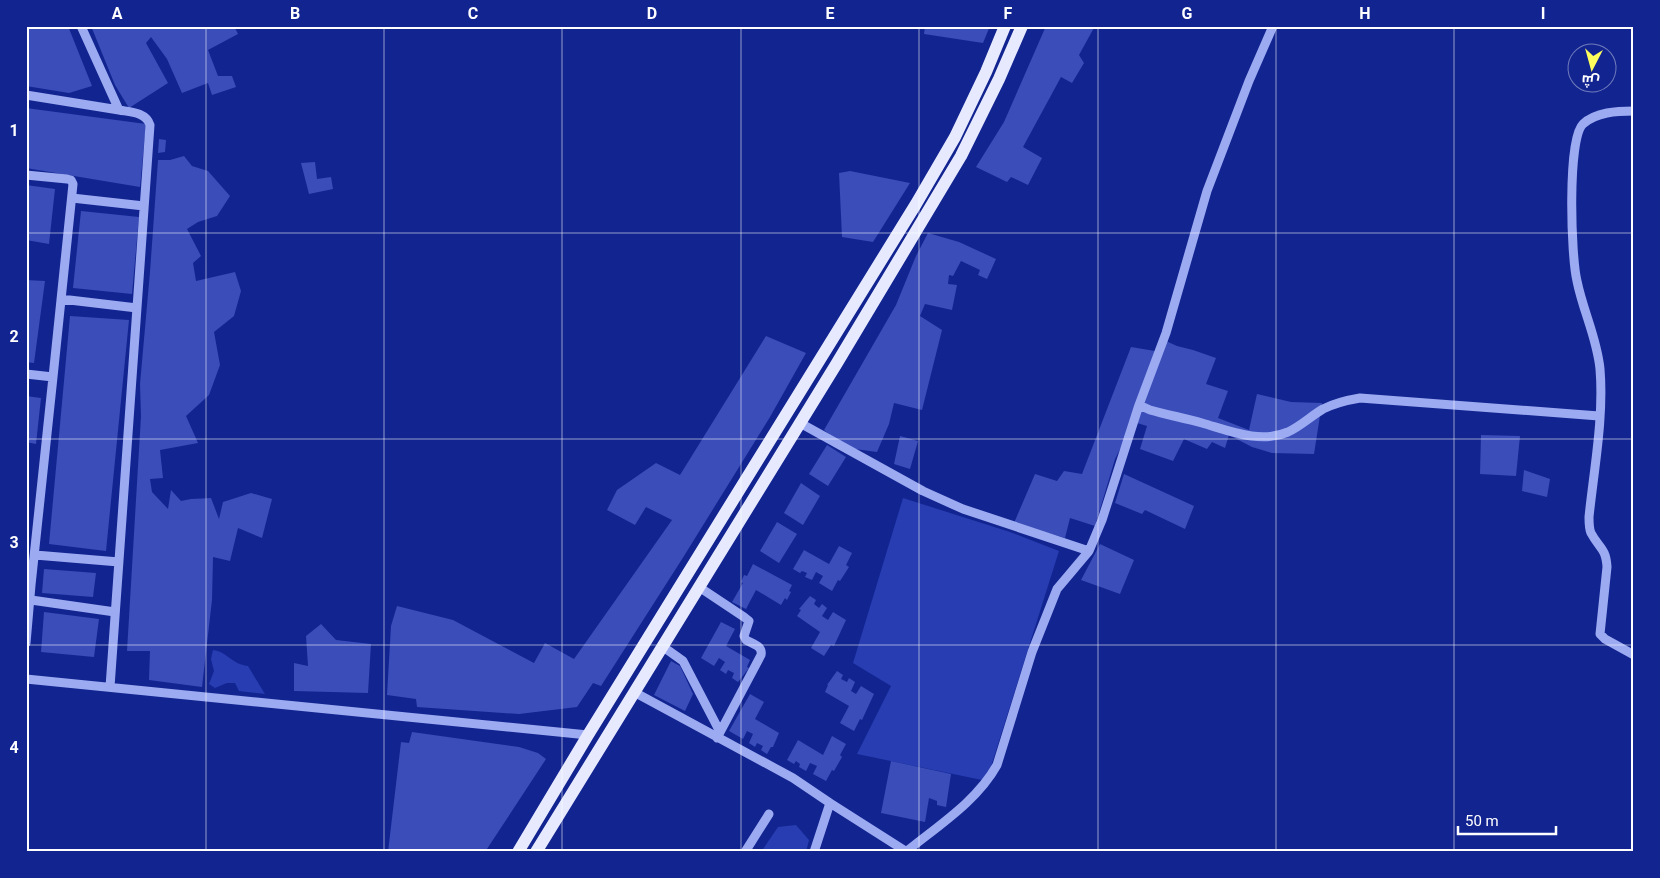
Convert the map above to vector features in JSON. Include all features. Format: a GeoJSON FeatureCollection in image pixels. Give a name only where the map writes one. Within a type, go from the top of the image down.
{"type":"FeatureCollection","features":[{"type":"Feature","properties":{"kind":"main road"},"geometry":{"type":"LineString","coordinates":[[518,852],[588,735],[916,204],[954,137],[986,72],[1005,26]]}},
{"type":"Feature","properties":{"kind":"main road"},"geometry":{"type":"LineString","coordinates":[[536,852],[800,423],[961,156],[999,80],[1022,26]]}},
{"type":"Feature","properties":{"kind":"street"},"geometry":{"type":"LineString","coordinates":[[81,26],[118,110]]}},
{"type":"Feature","properties":{"kind":"street"},"geometry":{"type":"LineString","coordinates":[[634,692],[718,735],[793,778],[907,851],[960,808],[990,779],[997,766],[1032,652],[1058,589],[1089,551],[1102,520],[1139,406],[1166,333],[1208,191],[1249,81],[1273,26]]}},
{"type":"Feature","properties":{"kind":"street"},"geometry":{"type":"LineString","coordinates":[[26,95],[118,110],[141,115],[149,121],[150,134],[110,687]]}},
{"type":"Feature","properties":{"kind":"street"},"geometry":{"type":"LineString","coordinates":[[1634,112],[1617,111],[1597,116],[1582,125],[1576,136],[1573,155],[1572,245],[1577,284],[1597,346],[1600,370],[1599,416],[1589,517],[1591,533],[1601,546],[1606,558],[1607,567],[1600,634],[1604,639],[1634,655]]}},
{"type":"Feature","properties":{"kind":"street"},"geometry":{"type":"LineString","coordinates":[[26,175],[71,180],[73,184],[34,555],[29,585],[31,600],[26,643]]}},
{"type":"Feature","properties":{"kind":"street"},"geometry":{"type":"LineString","coordinates":[[72,198],[144,206]]}},
{"type":"Feature","properties":{"kind":"street"},"geometry":{"type":"LineString","coordinates":[[61,299],[137,308]]}},
{"type":"Feature","properties":{"kind":"street"},"geometry":{"type":"LineString","coordinates":[[26,374],[53,377]]}},
{"type":"Feature","properties":{"kind":"street"},"geometry":{"type":"LineString","coordinates":[[1139,406],[1247,436],[1269,437],[1287,432],[1304,423],[1323,409],[1360,398],[1599,416]]}},
{"type":"Feature","properties":{"kind":"street"},"geometry":{"type":"LineString","coordinates":[[800,423],[923,491],[963,509],[1089,551]]}},
{"type":"Feature","properties":{"kind":"street"},"geometry":{"type":"LineString","coordinates":[[34,555],[119,562]]}},
{"type":"Feature","properties":{"kind":"street"},"geometry":{"type":"LineString","coordinates":[[699,587],[744,616],[749,625],[745,638],[761,648],[762,651],[718,735]]}},
{"type":"Feature","properties":{"kind":"street"},"geometry":{"type":"LineString","coordinates":[[31,600],[115,612]]}},
{"type":"Feature","properties":{"kind":"street"},"geometry":{"type":"LineString","coordinates":[[662,646],[683,661],[718,735]]}},
{"type":"Feature","properties":{"kind":"street"},"geometry":{"type":"LineString","coordinates":[[26,679],[588,735]]}},
{"type":"Feature","properties":{"kind":"street"},"geometry":{"type":"LineString","coordinates":[[814,852],[830,803]]}},
{"type":"Feature","properties":{"kind":"street"},"geometry":{"type":"LineString","coordinates":[[745,852],[769,814]]}},
{"type":"Feature","properties":{"kind":"shaded area"},"geometry":{"type":"Polygon","coordinates":[[[903,498],[1010,532],[1059,551],[988,776],[982,780],[857,754],[891,686],[853,663],[903,498]]]}},
{"type":"Feature","properties":{"kind":"shaded area"},"geometry":{"type":"Polygon","coordinates":[[[213,650],[222,653],[237,663],[248,666],[265,694],[239,691],[235,683],[227,683],[215,688],[209,684],[214,671],[211,659],[213,650]]]}},
{"type":"Feature","properties":{"kind":"shaded area"},"geometry":{"type":"Polygon","coordinates":[[[796,825],[809,840],[806,852],[761,852],[778,827],[796,825]]]}},
{"type":"Feature","properties":{"kind":"building"},"geometry":{"type":"Polygon","coordinates":[[[26,26],[68,26],[92,86],[69,93],[26,86],[26,26]]]}},
{"type":"Feature","properties":{"kind":"building"},"geometry":{"type":"Polygon","coordinates":[[[91,26],[234,26],[238,34],[208,50],[218,76],[232,76],[236,87],[212,95],[208,83],[182,93],[167,59],[151,37],[146,43],[168,83],[129,108],[115,85],[91,26]]]}},
{"type":"Feature","properties":{"kind":"building"},"geometry":{"type":"Polygon","coordinates":[[[925,26],[990,26],[983,43],[924,34],[925,26]]]}},
{"type":"Feature","properties":{"kind":"building"},"geometry":{"type":"Polygon","coordinates":[[[1046,26],[1095,26],[1079,55],[1084,63],[1072,83],[1061,77],[1023,147],[1042,158],[1028,185],[1011,177],[1007,182],[976,167],[1004,122],[1046,26]]]}},
{"type":"Feature","properties":{"kind":"building"},"geometry":{"type":"Polygon","coordinates":[[[26,108],[146,124],[140,187],[26,168],[26,108]]]}},
{"type":"Feature","properties":{"kind":"building"},"geometry":{"type":"Polygon","coordinates":[[[159,139],[166,140],[165,152],[158,153],[159,139]]]}},
{"type":"Feature","properties":{"kind":"building"},"geometry":{"type":"Polygon","coordinates":[[[184,156],[192,166],[208,171],[230,196],[217,216],[198,222],[187,229],[201,256],[193,263],[196,281],[235,272],[241,291],[234,316],[214,332],[220,365],[209,395],[186,416],[198,443],[160,450],[163,478],[150,479],[152,492],[168,509],[171,490],[181,501],[211,498],[219,519],[223,502],[251,493],[272,499],[262,538],[238,528],[230,561],[213,557],[212,600],[202,687],[149,680],[150,651],[127,651],[141,416],[140,384],[158,160],[170,160],[184,156]]]}},
{"type":"Feature","properties":{"kind":"building"},"geometry":{"type":"Polygon","coordinates":[[[315,162],[317,179],[331,177],[333,189],[309,194],[301,163],[315,162]]]}},
{"type":"Feature","properties":{"kind":"building"},"geometry":{"type":"Polygon","coordinates":[[[850,171],[910,183],[873,242],[842,237],[839,173],[850,171]]]}},
{"type":"Feature","properties":{"kind":"building"},"geometry":{"type":"Polygon","coordinates":[[[26,185],[55,189],[49,244],[26,240],[26,185]]]}},
{"type":"Feature","properties":{"kind":"building"},"geometry":{"type":"Polygon","coordinates":[[[81,211],[139,217],[132,294],[73,288],[81,211]]]}},
{"type":"Feature","properties":{"kind":"building"},"geometry":{"type":"Polygon","coordinates":[[[928,233],[959,242],[996,259],[987,279],[978,275],[980,270],[961,261],[953,276],[949,275],[948,284],[957,285],[952,310],[925,304],[920,316],[942,330],[922,410],[894,403],[889,424],[877,452],[855,449],[824,430],[896,305],[916,256],[928,233]]]}},
{"type":"Feature","properties":{"kind":"building"},"geometry":{"type":"Polygon","coordinates":[[[26,280],[45,281],[34,363],[26,362],[26,280]]]}},
{"type":"Feature","properties":{"kind":"building"},"geometry":{"type":"Polygon","coordinates":[[[70,316],[129,320],[106,551],[49,544],[70,316]]]}},
{"type":"Feature","properties":{"kind":"building"},"geometry":{"type":"Polygon","coordinates":[[[766,336],[806,353],[770,417],[601,686],[593,683],[577,707],[519,714],[417,707],[416,699],[387,695],[391,626],[397,606],[453,620],[534,663],[545,643],[574,659],[672,520],[646,507],[635,525],[607,510],[617,490],[656,463],[680,475],[766,336]]]}},
{"type":"Feature","properties":{"kind":"building"},"geometry":{"type":"Polygon","coordinates":[[[1166,341],[1216,358],[1206,384],[1228,391],[1218,418],[1249,430],[1257,394],[1291,402],[1322,403],[1314,454],[1272,453],[1252,447],[1229,435],[1225,448],[1212,442],[1207,449],[1184,439],[1173,461],[1140,449],[1147,426],[1137,423],[1166,341]]]}},
{"type":"Feature","properties":{"kind":"building"},"geometry":{"type":"Polygon","coordinates":[[[1131,347],[1155,351],[1124,441],[1115,459],[1095,526],[1070,518],[1065,538],[1014,523],[1035,474],[1057,481],[1064,471],[1082,474],[1131,347]]]}},
{"type":"Feature","properties":{"kind":"building"},"geometry":{"type":"Polygon","coordinates":[[[26,396],[41,398],[36,444],[26,442],[26,396]]]}},
{"type":"Feature","properties":{"kind":"building"},"geometry":{"type":"Polygon","coordinates":[[[1481,435],[1520,436],[1516,476],[1480,474],[1481,435]]]}},
{"type":"Feature","properties":{"kind":"building"},"geometry":{"type":"Polygon","coordinates":[[[900,436],[918,441],[910,469],[894,464],[900,436]]]}},
{"type":"Feature","properties":{"kind":"building"},"geometry":{"type":"Polygon","coordinates":[[[827,445],[846,457],[828,486],[809,474],[827,445]]]}},
{"type":"Feature","properties":{"kind":"building"},"geometry":{"type":"Polygon","coordinates":[[[1524,470],[1550,479],[1547,497],[1522,491],[1524,470]]]}},
{"type":"Feature","properties":{"kind":"building"},"geometry":{"type":"Polygon","coordinates":[[[1124,474],[1194,506],[1185,529],[1145,510],[1142,514],[1115,503],[1124,474]]]}},
{"type":"Feature","properties":{"kind":"building"},"geometry":{"type":"Polygon","coordinates":[[[801,483],[820,496],[803,525],[784,513],[801,483]]]}},
{"type":"Feature","properties":{"kind":"building"},"geometry":{"type":"Polygon","coordinates":[[[777,522],[797,534],[779,563],[760,551],[777,522]]]}},
{"type":"Feature","properties":{"kind":"building"},"geometry":{"type":"Polygon","coordinates":[[[1100,544],[1134,560],[1120,594],[1081,580],[1100,544]]]}},
{"type":"Feature","properties":{"kind":"building"},"geometry":{"type":"Polygon","coordinates":[[[839,546],[852,553],[846,565],[849,567],[832,591],[819,583],[823,576],[816,572],[812,580],[805,577],[807,573],[802,571],[800,573],[793,569],[804,550],[829,564],[839,546]]]}},
{"type":"Feature","properties":{"kind":"building"},"geometry":{"type":"Polygon","coordinates":[[[753,564],[792,585],[787,600],[785,598],[781,605],[756,590],[746,609],[732,602],[743,583],[741,582],[744,575],[747,576],[753,564]]]}},
{"type":"Feature","properties":{"kind":"building"},"geometry":{"type":"Polygon","coordinates":[[[44,569],[96,573],[93,597],[42,593],[44,569]]]}},
{"type":"Feature","properties":{"kind":"building"},"geometry":{"type":"Polygon","coordinates":[[[810,596],[816,600],[814,604],[819,608],[822,604],[827,608],[822,616],[828,620],[833,612],[846,620],[834,646],[831,645],[824,656],[811,648],[820,632],[797,616],[801,610],[799,609],[810,596]]]}},
{"type":"Feature","properties":{"kind":"building"},"geometry":{"type":"Polygon","coordinates":[[[44,612],[99,619],[94,657],[41,652],[44,612]]]}},
{"type":"Feature","properties":{"kind":"building"},"geometry":{"type":"Polygon","coordinates":[[[721,622],[735,629],[726,646],[750,660],[747,667],[749,668],[738,682],[732,678],[734,673],[728,670],[726,674],[720,670],[725,662],[719,658],[714,666],[701,658],[721,622]]]}},
{"type":"Feature","properties":{"kind":"building"},"geometry":{"type":"Polygon","coordinates":[[[321,624],[336,640],[371,644],[368,693],[294,691],[294,663],[308,666],[306,636],[321,624]]]}},
{"type":"Feature","properties":{"kind":"building"},"geometry":{"type":"Polygon","coordinates":[[[671,661],[680,666],[693,694],[685,711],[654,695],[671,661]]]}},
{"type":"Feature","properties":{"kind":"building"},"geometry":{"type":"Polygon","coordinates":[[[837,671],[843,675],[841,679],[847,682],[849,678],[855,682],[851,691],[856,694],[861,686],[874,694],[862,720],[860,719],[854,731],[840,723],[849,706],[825,692],[827,685],[837,671]]]}},
{"type":"Feature","properties":{"kind":"building"},"geometry":{"type":"Polygon","coordinates":[[[750,694],[764,702],[755,719],[779,733],[773,747],[771,747],[767,754],[761,750],[763,746],[757,743],[755,747],[749,743],[753,734],[747,731],[743,739],[729,731],[750,694]]]}},
{"type":"Feature","properties":{"kind":"building"},"geometry":{"type":"Polygon","coordinates":[[[412,732],[519,747],[538,753],[546,759],[485,852],[388,852],[401,742],[409,743],[412,732]]]}},
{"type":"Feature","properties":{"kind":"building"},"geometry":{"type":"Polygon","coordinates":[[[832,736],[846,744],[840,755],[842,757],[826,781],[813,774],[817,766],[810,763],[806,771],[799,767],[800,764],[796,761],[794,764],[787,760],[798,740],[823,755],[832,736]]]}},
{"type":"Feature","properties":{"kind":"building"},"geometry":{"type":"Polygon","coordinates":[[[891,761],[951,774],[946,807],[937,805],[937,801],[929,798],[925,822],[881,813],[891,761]]]}}]}
